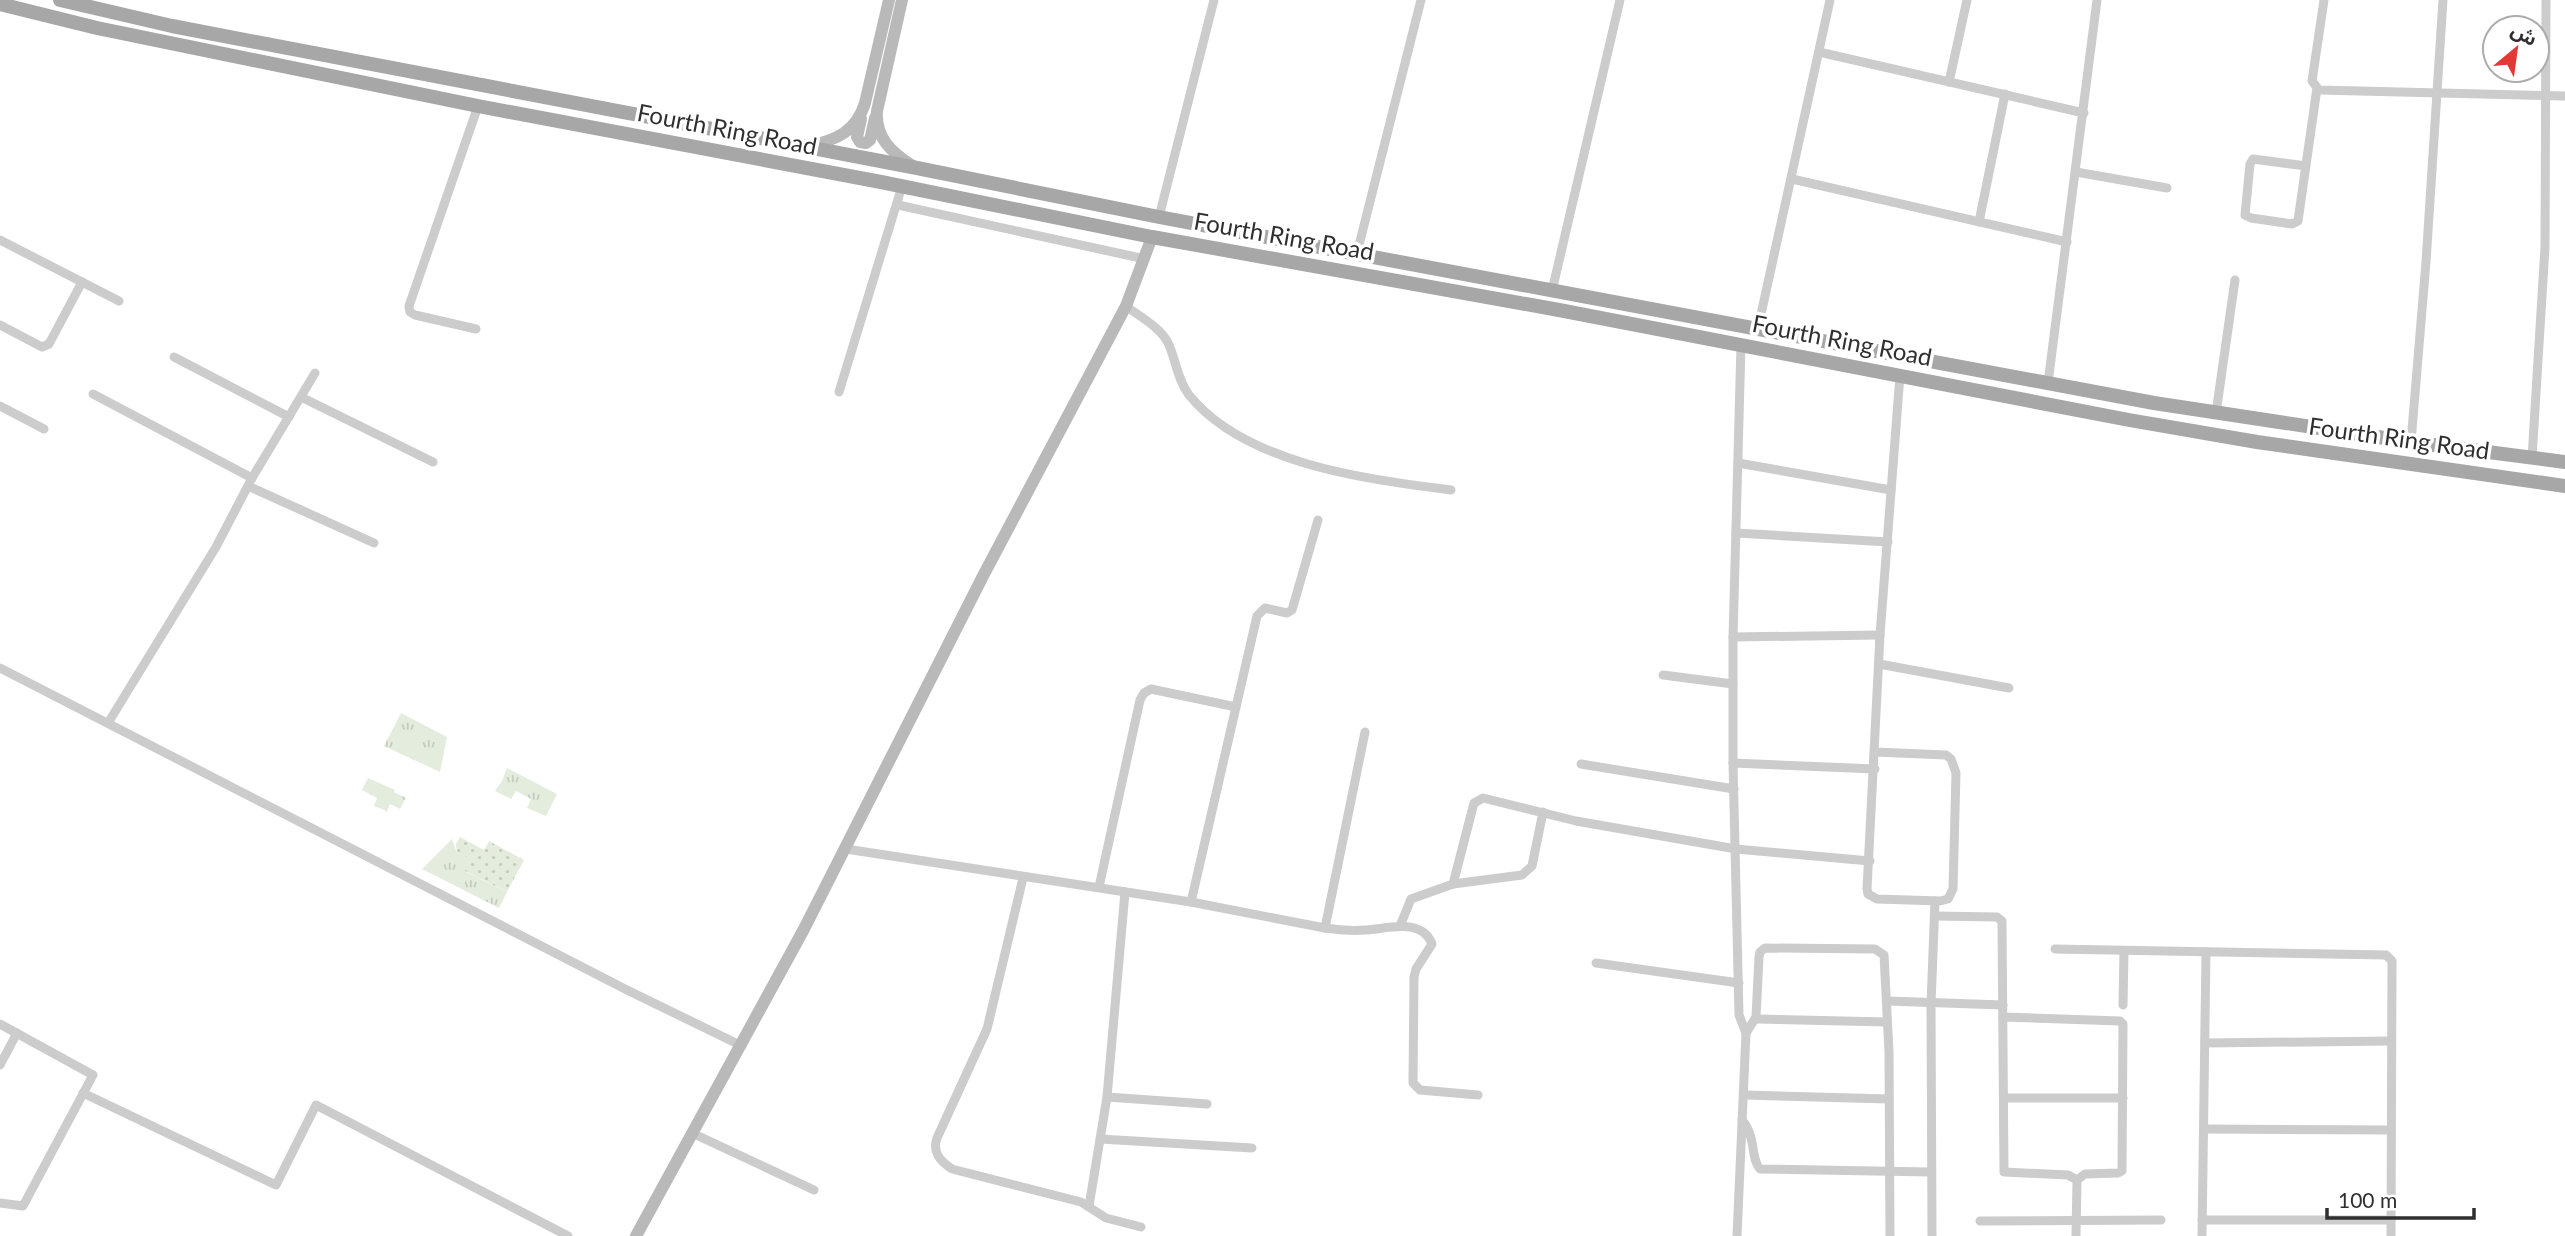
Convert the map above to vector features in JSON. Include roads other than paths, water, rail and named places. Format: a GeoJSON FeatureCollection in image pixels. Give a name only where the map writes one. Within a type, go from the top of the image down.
{"type":"FeatureCollection","features":[{"type":"Feature","properties":{"kind":"main road","name":"Fourth Ring Road"},"geometry":{"type":"LineString","coordinates":[[60,0],[172,26],[917,168],[1158,217],[2048,383],[2216,413],[2565,462]]}},
{"type":"Feature","properties":{"kind":"main road","name":"Fourth Ring Road"},"geometry":{"type":"LineString","coordinates":[[8,3],[97,28],[478,106],[902,186],[1152,237],[2245,440],[2565,486]]}},
{"type":"Feature","properties":{"kind":"main road"},"geometry":{"type":"LineString","coordinates":[[1820,360],[1823,341]]}},
{"type":"Feature","properties":{"kind":"street"},"geometry":{"type":"LineString","coordinates":[[889,0],[857,137],[860,142],[866,144],[870,140],[902,0]]}},
{"type":"Feature","properties":{"kind":"street"},"geometry":{"type":"LineString","coordinates":[[1158,217],[1214,0]]}},
{"type":"Feature","properties":{"kind":"street"},"geometry":{"type":"LineString","coordinates":[[1357,253],[1421,0]]}},
{"type":"Feature","properties":{"kind":"street"},"geometry":{"type":"LineString","coordinates":[[1552,291],[1620,0]]}},
{"type":"Feature","properties":{"kind":"street"},"geometry":{"type":"LineString","coordinates":[[1758,328],[1830,0]]}},
{"type":"Feature","properties":{"kind":"street"},"geometry":{"type":"LineString","coordinates":[[1950,82],[1967,0]]}},
{"type":"Feature","properties":{"kind":"street"},"geometry":{"type":"LineString","coordinates":[[2048,383],[2097,0]]}},
{"type":"Feature","properties":{"kind":"street"},"geometry":{"type":"LineString","coordinates":[[2306,166],[2253,159],[2250,164],[2245,215],[2297,223],[2306,166],[2317,88],[2312,81],[2323,0]]}},
{"type":"Feature","properties":{"kind":"street"},"geometry":{"type":"LineString","coordinates":[[2411,442],[2443,0]]}},
{"type":"Feature","properties":{"kind":"street"},"geometry":{"type":"LineString","coordinates":[[2532,458],[2545,247],[2546,0]]}},
{"type":"Feature","properties":{"kind":"street"},"geometry":{"type":"LineString","coordinates":[[1819,52],[2084,113]]}},
{"type":"Feature","properties":{"kind":"street"},"geometry":{"type":"LineString","coordinates":[[2317,88],[2565,96]]}},
{"type":"Feature","properties":{"kind":"street"},"geometry":{"type":"LineString","coordinates":[[1979,222],[2005,94]]}},
{"type":"Feature","properties":{"kind":"street"},"geometry":{"type":"LineString","coordinates":[[476,329],[415,315],[410,312],[409,306],[478,106]]}},
{"type":"Feature","properties":{"kind":"street"},"geometry":{"type":"LineString","coordinates":[[802,147],[843,136],[863,109]]}},
{"type":"Feature","properties":{"kind":"street"},"geometry":{"type":"LineString","coordinates":[[876,116],[887,145],[895,155],[917,168]]}},
{"type":"Feature","properties":{"kind":"street"},"geometry":{"type":"LineString","coordinates":[[2076,172],[2167,188]]}},
{"type":"Feature","properties":{"kind":"street"},"geometry":{"type":"LineString","coordinates":[[1791,179],[2067,242]]}},
{"type":"Feature","properties":{"kind":"street"},"geometry":{"type":"LineString","coordinates":[[839,392],[902,186]]}},
{"type":"Feature","properties":{"kind":"street"},"geometry":{"type":"LineString","coordinates":[[898,205],[1145,259]]}},
{"type":"Feature","properties":{"kind":"street"},"geometry":{"type":"LineString","coordinates":[[636,1236],[742,1046],[846,849],[983,576],[1126,306],[1152,237]]}},
{"type":"Feature","properties":{"kind":"street"},"geometry":{"type":"LineString","coordinates":[[0,240],[119,301]]}},
{"type":"Feature","properties":{"kind":"street"},"geometry":{"type":"LineString","coordinates":[[2216,413],[2235,280]]}},
{"type":"Feature","properties":{"kind":"street"},"geometry":{"type":"LineString","coordinates":[[0,325],[42,347],[46,346],[82,282]]}},
{"type":"Feature","properties":{"kind":"street"},"geometry":{"type":"LineString","coordinates":[[1126,306],[1164,336],[1188,393],[1205,410],[1251,443],[1333,470],[1402,484],[1451,490]]}},
{"type":"Feature","properties":{"kind":"street"},"geometry":{"type":"LineString","coordinates":[[1737,1236],[1746,1033],[1739,1015],[1733,763],[1733,637],[1741,345]]}},
{"type":"Feature","properties":{"kind":"street"},"geometry":{"type":"LineString","coordinates":[[174,357],[289,417]]}},
{"type":"Feature","properties":{"kind":"street"},"geometry":{"type":"LineString","coordinates":[[108,723],[216,547],[250,482],[315,373]]}},
{"type":"Feature","properties":{"kind":"street"},"geometry":{"type":"LineString","coordinates":[[1875,752],[1946,755],[1954,764],[1953,889],[1948,899],[1877,899],[1871,896],[1867,889],[1880,635],[1900,376]]}},
{"type":"Feature","properties":{"kind":"street"},"geometry":{"type":"LineString","coordinates":[[93,394],[250,482],[374,543]]}},
{"type":"Feature","properties":{"kind":"street"},"geometry":{"type":"LineString","coordinates":[[301,397],[433,462]]}},
{"type":"Feature","properties":{"kind":"street"},"geometry":{"type":"LineString","coordinates":[[0,407],[44,429]]}},
{"type":"Feature","properties":{"kind":"street"},"geometry":{"type":"LineString","coordinates":[[1738,463],[1891,490]]}},
{"type":"Feature","properties":{"kind":"street"},"geometry":{"type":"LineString","coordinates":[[1192,902],[1256,616],[1265,608],[1287,612],[1292,610],[1318,520]]}},
{"type":"Feature","properties":{"kind":"street"},"geometry":{"type":"LineString","coordinates":[[1736,533],[1888,542]]}},
{"type":"Feature","properties":{"kind":"street"},"geometry":{"type":"LineString","coordinates":[[1733,637],[1880,635]]}},
{"type":"Feature","properties":{"kind":"street"},"geometry":{"type":"LineString","coordinates":[[1879,664],[2009,688]]}},
{"type":"Feature","properties":{"kind":"street"},"geometry":{"type":"LineString","coordinates":[[0,668],[742,1046]]}},
{"type":"Feature","properties":{"kind":"street"},"geometry":{"type":"LineString","coordinates":[[1663,675],[1733,684]]}},
{"type":"Feature","properties":{"kind":"street"},"geometry":{"type":"LineString","coordinates":[[1099,887],[1140,700],[1144,693],[1151,689],[1236,707]]}},
{"type":"Feature","properties":{"kind":"street"},"geometry":{"type":"LineString","coordinates":[[1325,928],[1364,732]]}},
{"type":"Feature","properties":{"kind":"street"},"geometry":{"type":"LineString","coordinates":[[1733,763],[1875,769]]}},
{"type":"Feature","properties":{"kind":"street"},"geometry":{"type":"LineString","coordinates":[[1581,764],[1734,789]]}},
{"type":"Feature","properties":{"kind":"street"},"geometry":{"type":"LineString","coordinates":[[1453,884],[1475,801],[1486,798],[1576,821],[1736,849],[1870,861]]}},
{"type":"Feature","properties":{"kind":"street"},"geometry":{"type":"LineString","coordinates":[[1400,926],[1411,899],[1453,884],[1522,875],[1528,871],[1532,866],[1544,812]]}},
{"type":"Feature","properties":{"kind":"street"},"geometry":{"type":"LineString","coordinates":[[846,849],[1192,902],[1325,928],[1364,930],[1400,926],[1421,931],[1432,944],[1414,977],[1413,1083],[1422,1090],[1478,1095]]}},
{"type":"Feature","properties":{"kind":"street"},"geometry":{"type":"LineString","coordinates":[[1023,877],[989,1025],[942,1125],[935,1148],[938,1157],[952,1169],[1089,1206],[1106,1218],[1141,1227]]}},
{"type":"Feature","properties":{"kind":"street"},"geometry":{"type":"LineString","coordinates":[[1089,1206],[1107,1097],[1125,892]]}},
{"type":"Feature","properties":{"kind":"street"},"geometry":{"type":"LineString","coordinates":[[1932,1236],[1931,1003],[1935,901]]}},
{"type":"Feature","properties":{"kind":"street"},"geometry":{"type":"LineString","coordinates":[[1935,916],[2000,919],[2002,922],[2005,1174],[2068,1175],[2077,1180]]}},
{"type":"Feature","properties":{"kind":"street"},"geometry":{"type":"LineString","coordinates":[[1746,1033],[1756,1019],[1759,955],[1765,948],[1880,951],[1885,962],[1890,1236]]}},
{"type":"Feature","properties":{"kind":"street"},"geometry":{"type":"LineString","coordinates":[[2055,949],[2386,955],[2392,961],[2391,1236]]}},
{"type":"Feature","properties":{"kind":"street"},"geometry":{"type":"LineString","coordinates":[[2123,1005],[2124,951]]}},
{"type":"Feature","properties":{"kind":"street"},"geometry":{"type":"LineString","coordinates":[[2202,1236],[2206,952]]}},
{"type":"Feature","properties":{"kind":"street"},"geometry":{"type":"LineString","coordinates":[[1595,963],[1739,983]]}},
{"type":"Feature","properties":{"kind":"street"},"geometry":{"type":"LineString","coordinates":[[1886,1001],[2003,1005]]}},
{"type":"Feature","properties":{"kind":"street"},"geometry":{"type":"LineString","coordinates":[[2003,1017],[2122,1022],[2122,1171],[2085,1174],[2077,1180]]}},
{"type":"Feature","properties":{"kind":"street"},"geometry":{"type":"LineString","coordinates":[[1756,1019],[1887,1022]]}},
{"type":"Feature","properties":{"kind":"street"},"geometry":{"type":"LineString","coordinates":[[0,1024],[93,1075],[23,1206],[0,1203]]}},
{"type":"Feature","properties":{"kind":"street"},"geometry":{"type":"LineString","coordinates":[[0,1065],[17,1033]]}},
{"type":"Feature","properties":{"kind":"street"},"geometry":{"type":"LineString","coordinates":[[2204,1043],[2391,1041]]}},
{"type":"Feature","properties":{"kind":"street"},"geometry":{"type":"LineString","coordinates":[[83,1093],[276,1185],[316,1105],[568,1236]]}},
{"type":"Feature","properties":{"kind":"street"},"geometry":{"type":"LineString","coordinates":[[1744,1096],[1889,1099]]}},
{"type":"Feature","properties":{"kind":"street"},"geometry":{"type":"LineString","coordinates":[[1107,1097],[1207,1104]]}},
{"type":"Feature","properties":{"kind":"street"},"geometry":{"type":"LineString","coordinates":[[2004,1098],[2123,1098]]}},
{"type":"Feature","properties":{"kind":"street"},"geometry":{"type":"LineString","coordinates":[[1742,1120],[1752,1135],[1756,1166],[1760,1169],[1930,1172]]}},
{"type":"Feature","properties":{"kind":"street"},"geometry":{"type":"LineString","coordinates":[[2204,1129],[2392,1130]]}},
{"type":"Feature","properties":{"kind":"street"},"geometry":{"type":"LineString","coordinates":[[692,1133],[814,1190]]}},
{"type":"Feature","properties":{"kind":"street"},"geometry":{"type":"LineString","coordinates":[[1100,1139],[1252,1148]]}},
{"type":"Feature","properties":{"kind":"street"},"geometry":{"type":"LineString","coordinates":[[2076,1236],[2077,1180]]}},
{"type":"Feature","properties":{"kind":"street"},"geometry":{"type":"LineString","coordinates":[[1980,1221],[2161,1220]]}},
{"type":"Feature","properties":{"kind":"street"},"geometry":{"type":"LineString","coordinates":[[2202,1220],[2391,1220]]}}]}
